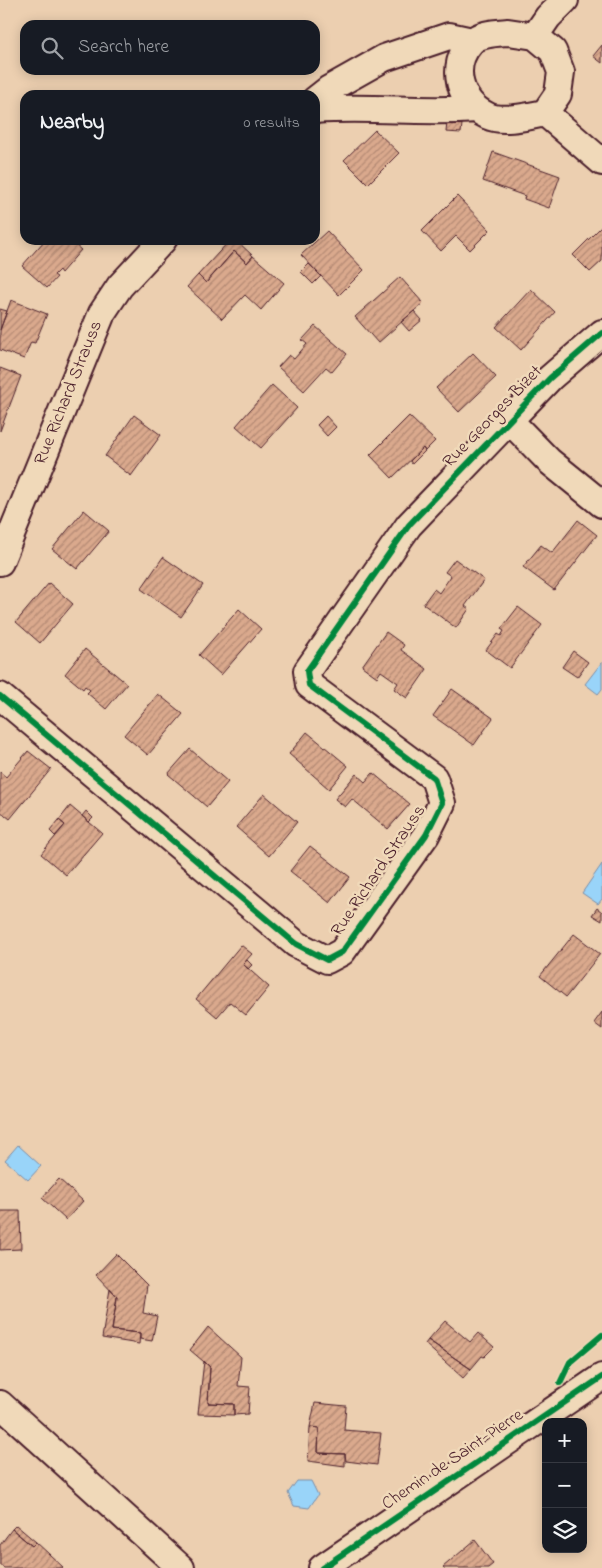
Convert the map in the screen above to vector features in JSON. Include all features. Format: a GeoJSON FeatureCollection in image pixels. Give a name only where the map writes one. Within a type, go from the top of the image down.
{"type":"FeatureCollection","features":[{"type":"Feature","properties":{"kind":"street"},"geometry":{"type":"LineString","coordinates":[[535,36],[548,17],[565,0]]}},
{"type":"Feature","properties":{"kind":"street"},"geometry":{"type":"LineString","coordinates":[[508,32],[535,36],[552,51],[561,72],[558,94],[545,113],[512,119],[489,117],[470,104],[459,83],[460,60],[472,41],[491,33],[508,32]]}},
{"type":"Feature","properties":{"kind":"street"},"geometry":{"type":"LineString","coordinates":[[320,96],[384,58],[449,36],[472,41]]}},
{"type":"Feature","properties":{"kind":"street"},"geometry":{"type":"LineString","coordinates":[[320,110],[345,108],[451,111],[476,109]]}},
{"type":"Feature","properties":{"kind":"street"},"geometry":{"type":"LineString","coordinates":[[545,113],[602,162]]}},
{"type":"Feature","properties":{"kind":"street","name":"Rue Richard Strauss"},"geometry":{"type":"LineString","coordinates":[[0,562],[102,313],[120,286],[158,245]]}},
{"type":"Feature","properties":{"kind":"street","name":"Rue Georges Bizet"},"geometry":{"type":"LineString","coordinates":[[410,525],[550,378],[602,333]]}},
{"type":"Feature","properties":{"kind":"street"},"geometry":{"type":"LineString","coordinates":[[510,421],[549,461],[602,504]]}},
{"type":"Feature","properties":{"kind":"street","name":"Rue Richard Strauss"},"geometry":{"type":"LineString","coordinates":[[0,696],[296,944],[327,960],[342,952],[426,835],[442,803],[434,778],[309,685],[307,671],[410,525]]}},
{"type":"Feature","properties":{"kind":"street","name":"Chemin de Saint-Pierre"},"geometry":{"type":"LineString","coordinates":[[322,1568],[602,1377]]}},
{"type":"Feature","properties":{"kind":"street"},"geometry":{"type":"LineString","coordinates":[[0,1404],[181,1568]]}},
{"type":"Feature","properties":{"kind":"water"},"geometry":{"type":"Polygon","coordinates":[[[602,662],[602,689],[598,694],[585,684],[602,662]]]}},
{"type":"Feature","properties":{"kind":"water"},"geometry":{"type":"Polygon","coordinates":[[[602,864],[602,899],[598,904],[582,893],[602,864]]]}},
{"type":"Feature","properties":{"kind":"water"},"geometry":{"type":"Polygon","coordinates":[[[18,1145],[41,1166],[28,1180],[5,1160],[18,1145]]]}},
{"type":"Feature","properties":{"kind":"water"},"geometry":{"type":"Polygon","coordinates":[[[297,1481],[311,1481],[318,1495],[309,1508],[294,1506],[288,1493],[297,1481]]]}},
{"type":"Feature","properties":{"kind":"building"},"geometry":{"type":"Polygon","coordinates":[[[602,45],[602,63],[593,56],[602,45]]]}},
{"type":"Feature","properties":{"kind":"building"},"geometry":{"type":"Polygon","coordinates":[[[447,123],[462,124],[461,133],[446,132],[447,123]]]}},
{"type":"Feature","properties":{"kind":"building"},"geometry":{"type":"Polygon","coordinates":[[[375,130],[399,153],[368,184],[344,160],[375,130]]]}},
{"type":"Feature","properties":{"kind":"building"},"geometry":{"type":"Polygon","coordinates":[[[493,152],[560,176],[549,208],[524,199],[525,196],[483,181],[493,152]]]}},
{"type":"Feature","properties":{"kind":"building"},"geometry":{"type":"Polygon","coordinates":[[[457,196],[490,230],[470,250],[456,236],[441,251],[422,231],[457,196]]]}},
{"type":"Feature","properties":{"kind":"building"},"geometry":{"type":"Polygon","coordinates":[[[602,226],[602,261],[590,272],[573,255],[602,226]]]}},
{"type":"Feature","properties":{"kind":"building"},"geometry":{"type":"Polygon","coordinates":[[[327,231],[364,270],[339,295],[301,255],[312,245],[320,245],[320,237],[327,231]]]}},
{"type":"Feature","properties":{"kind":"building"},"geometry":{"type":"Polygon","coordinates":[[[41,245],[75,245],[81,250],[61,273],[59,270],[54,275],[57,277],[47,288],[22,266],[41,245]]]}},
{"type":"Feature","properties":{"kind":"building"},"geometry":{"type":"Polygon","coordinates":[[[225,245],[241,245],[253,256],[247,263],[234,251],[206,283],[198,275],[225,245]]]}},
{"type":"Feature","properties":{"kind":"building"},"geometry":{"type":"Polygon","coordinates":[[[234,251],[247,263],[253,256],[284,283],[261,310],[245,295],[222,319],[187,287],[198,275],[206,283],[234,251]]]}},
{"type":"Feature","properties":{"kind":"building"},"geometry":{"type":"Polygon","coordinates":[[[309,264],[321,276],[313,284],[301,272],[309,264]]]}},
{"type":"Feature","properties":{"kind":"building"},"geometry":{"type":"Polygon","coordinates":[[[400,277],[423,303],[378,343],[355,317],[400,277]]]}},
{"type":"Feature","properties":{"kind":"building"},"geometry":{"type":"Polygon","coordinates":[[[531,289],[555,312],[521,350],[496,327],[531,289]]]}},
{"type":"Feature","properties":{"kind":"building"},"geometry":{"type":"Polygon","coordinates":[[[11,300],[47,314],[35,343],[31,342],[24,359],[0,350],[0,330],[11,300]]]}},
{"type":"Feature","properties":{"kind":"building"},"geometry":{"type":"Polygon","coordinates":[[[0,309],[7,311],[0,330],[0,309]]]}},
{"type":"Feature","properties":{"kind":"building"},"geometry":{"type":"Polygon","coordinates":[[[414,311],[422,320],[409,331],[401,322],[414,311]]]}},
{"type":"Feature","properties":{"kind":"building"},"geometry":{"type":"Polygon","coordinates":[[[315,326],[347,354],[332,372],[326,367],[304,391],[278,367],[289,355],[294,359],[307,344],[302,340],[315,326]]]}},
{"type":"Feature","properties":{"kind":"building"},"geometry":{"type":"Polygon","coordinates":[[[473,353],[496,377],[459,412],[436,388],[473,353]]]}},
{"type":"Feature","properties":{"kind":"building"},"geometry":{"type":"Polygon","coordinates":[[[0,368],[21,376],[0,431],[0,368]]]}},
{"type":"Feature","properties":{"kind":"building"},"geometry":{"type":"Polygon","coordinates":[[[272,385],[297,408],[261,448],[236,426],[272,385]]]}},
{"type":"Feature","properties":{"kind":"building"},"geometry":{"type":"Polygon","coordinates":[[[134,415],[161,435],[131,476],[105,456],[134,415]]]}},
{"type":"Feature","properties":{"kind":"building"},"geometry":{"type":"Polygon","coordinates":[[[326,416],[336,427],[327,436],[317,425],[326,416]]]}},
{"type":"Feature","properties":{"kind":"building"},"geometry":{"type":"Polygon","coordinates":[[[409,416],[435,441],[425,451],[423,448],[392,478],[370,455],[409,416]]]}},
{"type":"Feature","properties":{"kind":"building"},"geometry":{"type":"Polygon","coordinates":[[[423,448],[425,451],[412,464],[410,461],[423,448]]]}},
{"type":"Feature","properties":{"kind":"building"},"geometry":{"type":"Polygon","coordinates":[[[84,510],[109,531],[77,569],[52,549],[84,510]]]}},
{"type":"Feature","properties":{"kind":"building"},"geometry":{"type":"Polygon","coordinates":[[[578,520],[597,535],[554,590],[523,567],[541,545],[552,553],[578,520]]]}},
{"type":"Feature","properties":{"kind":"building"},"geometry":{"type":"Polygon","coordinates":[[[163,557],[203,585],[181,617],[141,589],[163,557]]]}},
{"type":"Feature","properties":{"kind":"building"},"geometry":{"type":"Polygon","coordinates":[[[455,559],[484,580],[465,606],[469,609],[456,628],[423,604],[434,589],[439,593],[451,576],[445,572],[455,559]]]}},
{"type":"Feature","properties":{"kind":"building"},"geometry":{"type":"Polygon","coordinates":[[[49,583],[73,604],[40,643],[16,622],[49,583]]]}},
{"type":"Feature","properties":{"kind":"building"},"geometry":{"type":"Polygon","coordinates":[[[518,607],[542,625],[510,668],[486,650],[498,634],[501,636],[504,631],[501,629],[518,607]]]}},
{"type":"Feature","properties":{"kind":"building"},"geometry":{"type":"Polygon","coordinates":[[[239,609],[261,629],[221,675],[199,655],[239,609]]]}},
{"type":"Feature","properties":{"kind":"building"},"geometry":{"type":"Polygon","coordinates":[[[386,632],[404,645],[401,650],[427,669],[407,698],[394,689],[398,683],[381,671],[377,677],[362,666],[386,632]]]}},
{"type":"Feature","properties":{"kind":"building"},"geometry":{"type":"Polygon","coordinates":[[[85,649],[127,684],[106,709],[87,693],[90,690],[85,686],[83,689],[65,674],[85,649]]]}},
{"type":"Feature","properties":{"kind":"building"},"geometry":{"type":"Polygon","coordinates":[[[573,651],[588,662],[577,677],[562,667],[573,651]]]}},
{"type":"Feature","properties":{"kind":"building"},"geometry":{"type":"Polygon","coordinates":[[[452,689],[493,718],[474,745],[433,716],[452,689]]]}},
{"type":"Feature","properties":{"kind":"building"},"geometry":{"type":"Polygon","coordinates":[[[158,694],[183,714],[148,755],[124,735],[158,694]]]}},
{"type":"Feature","properties":{"kind":"building"},"geometry":{"type":"Polygon","coordinates":[[[307,732],[348,766],[329,789],[289,754],[307,732]]]}},
{"type":"Feature","properties":{"kind":"building"},"geometry":{"type":"Polygon","coordinates":[[[190,749],[228,782],[207,807],[168,774],[190,749]]]}},
{"type":"Feature","properties":{"kind":"building"},"geometry":{"type":"Polygon","coordinates":[[[28,751],[51,769],[10,819],[0,811],[0,772],[6,777],[28,751]]]}},
{"type":"Feature","properties":{"kind":"building"},"geometry":{"type":"Polygon","coordinates":[[[373,773],[410,804],[388,829],[352,799],[345,807],[335,799],[356,774],[365,782],[373,773]]]}},
{"type":"Feature","properties":{"kind":"building"},"geometry":{"type":"Polygon","coordinates":[[[264,794],[297,822],[269,856],[236,827],[264,794]]]}},
{"type":"Feature","properties":{"kind":"building"},"geometry":{"type":"Polygon","coordinates":[[[70,806],[102,833],[66,875],[41,854],[65,825],[59,820],[70,806]]]}},
{"type":"Feature","properties":{"kind":"building"},"geometry":{"type":"Polygon","coordinates":[[[86,811],[93,818],[89,822],[82,816],[86,811]]]}},
{"type":"Feature","properties":{"kind":"building"},"geometry":{"type":"Polygon","coordinates":[[[59,820],[65,825],[55,836],[50,831],[59,820]]]}},
{"type":"Feature","properties":{"kind":"building"},"geometry":{"type":"Polygon","coordinates":[[[310,846],[350,877],[330,903],[290,871],[310,846]]]}},
{"type":"Feature","properties":{"kind":"building"},"geometry":{"type":"Polygon","coordinates":[[[597,908],[602,912],[602,921],[592,915],[597,908]]]}},
{"type":"Feature","properties":{"kind":"building"},"geometry":{"type":"Polygon","coordinates":[[[574,934],[600,954],[566,997],[540,976],[574,934]]]}},
{"type":"Feature","properties":{"kind":"building"},"geometry":{"type":"Polygon","coordinates":[[[241,945],[252,954],[243,964],[269,987],[246,1015],[230,1002],[217,1017],[196,999],[241,945]]]}},
{"type":"Feature","properties":{"kind":"building"},"geometry":{"type":"Polygon","coordinates":[[[247,960],[252,965],[248,969],[243,964],[247,960]]]}},
{"type":"Feature","properties":{"kind":"building"},"geometry":{"type":"Polygon","coordinates":[[[602,1012],[602,1029],[594,1023],[602,1012]]]}},
{"type":"Feature","properties":{"kind":"building"},"geometry":{"type":"Polygon","coordinates":[[[59,1179],[83,1201],[66,1220],[42,1198],[59,1179]]]}},
{"type":"Feature","properties":{"kind":"building"},"geometry":{"type":"Polygon","coordinates":[[[0,1211],[20,1211],[21,1249],[0,1250],[0,1211]]]}},
{"type":"Feature","properties":{"kind":"building"},"geometry":{"type":"Polygon","coordinates":[[[116,1254],[147,1285],[143,1313],[157,1316],[152,1341],[140,1339],[140,1333],[112,1330],[117,1297],[96,1275],[116,1254]]]}},
{"type":"Feature","properties":{"kind":"building"},"geometry":{"type":"Polygon","coordinates":[[[110,1289],[117,1297],[112,1330],[140,1333],[139,1344],[102,1338],[110,1289]]]}},
{"type":"Feature","properties":{"kind":"building"},"geometry":{"type":"Polygon","coordinates":[[[445,1321],[470,1342],[478,1333],[494,1347],[484,1357],[482,1356],[471,1369],[428,1340],[445,1321]]]}},
{"type":"Feature","properties":{"kind":"building"},"geometry":{"type":"Polygon","coordinates":[[[208,1327],[241,1357],[238,1386],[250,1387],[248,1414],[234,1415],[234,1404],[208,1403],[210,1367],[190,1350],[208,1327]]]}},
{"type":"Feature","properties":{"kind":"building"},"geometry":{"type":"Polygon","coordinates":[[[428,1340],[471,1369],[463,1378],[425,1344],[428,1340]]]}},
{"type":"Feature","properties":{"kind":"building"},"geometry":{"type":"Polygon","coordinates":[[[204,1361],[210,1367],[208,1403],[234,1404],[234,1415],[198,1414],[204,1361]]]}},
{"type":"Feature","properties":{"kind":"building"},"geometry":{"type":"Polygon","coordinates":[[[315,1403],[346,1406],[344,1430],[381,1433],[377,1465],[346,1461],[345,1454],[318,1453],[319,1428],[310,1427],[315,1403]]]}},
{"type":"Feature","properties":{"kind":"building"},"geometry":{"type":"Polygon","coordinates":[[[310,1427],[319,1428],[318,1453],[345,1454],[345,1466],[308,1461],[310,1427]]]}},
{"type":"Feature","properties":{"kind":"building"},"geometry":{"type":"Polygon","coordinates":[[[16,1525],[36,1542],[32,1546],[12,1529],[16,1525]]]}},
{"type":"Feature","properties":{"kind":"building"},"geometry":{"type":"Polygon","coordinates":[[[12,1529],[32,1546],[36,1542],[63,1567],[4,1568],[0,1565],[0,1545],[12,1529]]]}},
{"type":"Feature","properties":{"kind":"building"},"geometry":{"type":"Polygon","coordinates":[[[475,1540],[493,1564],[488,1568],[443,1567],[475,1540]]]}},
{"type":"Feature","properties":{"kind":"cycle path"},"geometry":{"type":"LineString","coordinates":[[0,696],[296,944],[327,960],[342,952],[426,835],[442,803],[434,778],[309,685],[307,671],[409,525],[550,378],[602,333]]}},
{"type":"Feature","properties":{"kind":"cycle path"},"geometry":{"type":"LineString","coordinates":[[560,1383],[570,1362],[602,1335]]}},
{"type":"Feature","properties":{"kind":"cycle path"},"geometry":{"type":"LineString","coordinates":[[322,1568],[602,1377]]}}]}
